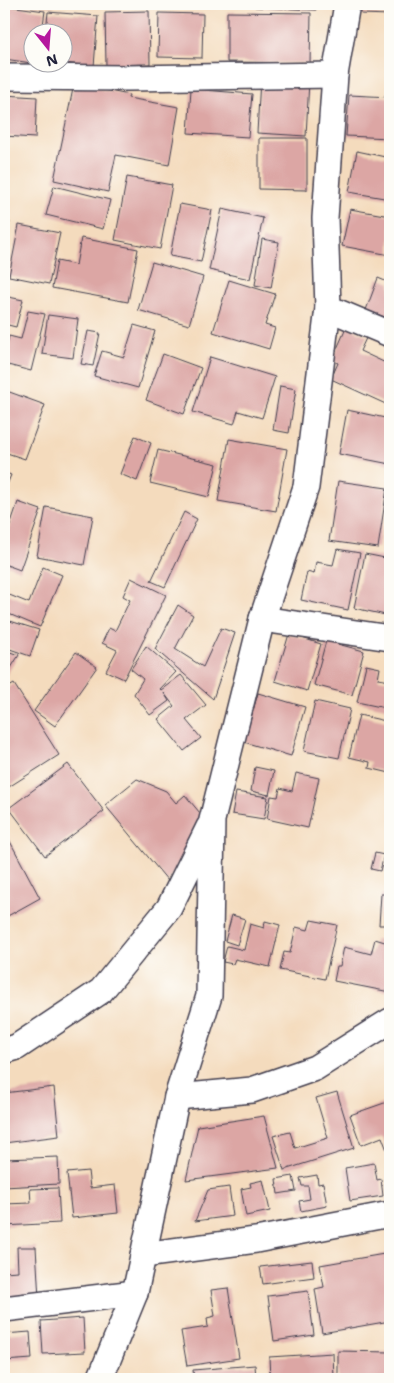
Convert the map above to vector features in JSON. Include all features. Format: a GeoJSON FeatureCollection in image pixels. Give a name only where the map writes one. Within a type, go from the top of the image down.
{"type":"FeatureCollection","features":[{"type":"Feature","properties":{"kind":"street"},"geometry":{"type":"LineString","coordinates":[[4,1051],[17,1047],[101,991],[169,908],[212,820],[262,619],[306,488],[328,308],[326,218],[335,75],[347,4]]}},
{"type":"Feature","properties":{"kind":"street"},"geometry":{"type":"LineString","coordinates":[[4,77],[128,78],[335,75]]}},
{"type":"Feature","properties":{"kind":"street"},"geometry":{"type":"LineString","coordinates":[[328,308],[390,334]]}},
{"type":"Feature","properties":{"kind":"street"},"geometry":{"type":"LineString","coordinates":[[262,619],[390,638]]}},
{"type":"Feature","properties":{"kind":"street"},"geometry":{"type":"LineString","coordinates":[[100,1379],[136,1293],[177,1096],[209,996],[212,820]]}},
{"type":"Feature","properties":{"kind":"street"},"geometry":{"type":"LineString","coordinates":[[177,1096],[252,1090],[315,1068],[390,1020]]}},
{"type":"Feature","properties":{"kind":"street"},"geometry":{"type":"LineString","coordinates":[[143,1255],[256,1240],[390,1214]]}},
{"type":"Feature","properties":{"kind":"street"},"geometry":{"type":"LineString","coordinates":[[4,1309],[136,1293]]}},
{"type":"Feature","properties":{"kind":"building"},"geometry":{"type":"Polygon","coordinates":[[[55,4],[55,6],[20,5],[55,4]]]}},
{"type":"Feature","properties":{"kind":"building"},"geometry":{"type":"Polygon","coordinates":[[[255,4],[317,4],[316,10],[255,7],[255,4]]]}},
{"type":"Feature","properties":{"kind":"building"},"geometry":{"type":"Polygon","coordinates":[[[362,4],[390,4],[390,15],[361,14],[362,4]]]}},
{"type":"Feature","properties":{"kind":"building"},"geometry":{"type":"Polygon","coordinates":[[[9,6],[45,11],[43,22],[22,22],[22,62],[4,59],[4,43],[9,6]]]}},
{"type":"Feature","properties":{"kind":"building"},"geometry":{"type":"Polygon","coordinates":[[[149,11],[150,64],[106,65],[105,12],[149,11]]]}},
{"type":"Feature","properties":{"kind":"building"},"geometry":{"type":"Polygon","coordinates":[[[48,12],[98,16],[94,66],[72,64],[72,22],[47,22],[48,12]]]}},
{"type":"Feature","properties":{"kind":"building"},"geometry":{"type":"Polygon","coordinates":[[[227,12],[311,13],[310,63],[227,62],[227,12]]]}},
{"type":"Feature","properties":{"kind":"building"},"geometry":{"type":"Polygon","coordinates":[[[159,13],[203,14],[202,58],[158,57],[159,13]]]}},
{"type":"Feature","properties":{"kind":"building"},"geometry":{"type":"Polygon","coordinates":[[[260,79],[309,81],[306,136],[257,133],[260,79]]]}},
{"type":"Feature","properties":{"kind":"building"},"geometry":{"type":"Polygon","coordinates":[[[74,84],[129,95],[128,98],[179,107],[169,165],[116,155],[108,192],[54,180],[74,84]]]}},
{"type":"Feature","properties":{"kind":"building"},"geometry":{"type":"Polygon","coordinates":[[[191,89],[252,94],[248,137],[188,133],[191,89]]]}},
{"type":"Feature","properties":{"kind":"building"},"geometry":{"type":"Polygon","coordinates":[[[4,95],[37,97],[35,138],[4,136],[4,95]]]}},
{"type":"Feature","properties":{"kind":"building"},"geometry":{"type":"Polygon","coordinates":[[[349,95],[390,97],[390,138],[346,136],[349,95]]]}},
{"type":"Feature","properties":{"kind":"building"},"geometry":{"type":"Polygon","coordinates":[[[259,138],[307,138],[307,190],[259,189],[259,138]]]}},
{"type":"Feature","properties":{"kind":"building"},"geometry":{"type":"Polygon","coordinates":[[[357,151],[390,158],[390,199],[349,192],[357,151]]]}},
{"type":"Feature","properties":{"kind":"building"},"geometry":{"type":"Polygon","coordinates":[[[127,177],[172,185],[160,249],[115,240],[127,177]]]}},
{"type":"Feature","properties":{"kind":"building"},"geometry":{"type":"Polygon","coordinates":[[[54,186],[110,200],[103,229],[46,215],[54,186]]]}},
{"type":"Feature","properties":{"kind":"building"},"geometry":{"type":"Polygon","coordinates":[[[180,204],[212,210],[201,262],[170,256],[180,204]]]}},
{"type":"Feature","properties":{"kind":"building"},"geometry":{"type":"Polygon","coordinates":[[[222,209],[263,218],[250,279],[209,270],[222,209]]]}},
{"type":"Feature","properties":{"kind":"building"},"geometry":{"type":"Polygon","coordinates":[[[350,209],[390,216],[390,255],[342,246],[350,209]]]}},
{"type":"Feature","properties":{"kind":"building"},"geometry":{"type":"Polygon","coordinates":[[[4,220],[10,222],[4,241],[4,220]]]}},
{"type":"Feature","properties":{"kind":"building"},"geometry":{"type":"Polygon","coordinates":[[[19,225],[60,233],[49,284],[9,276],[19,225]]]}},
{"type":"Feature","properties":{"kind":"building"},"geometry":{"type":"Polygon","coordinates":[[[81,238],[138,249],[128,302],[52,288],[57,261],[76,265],[81,238]]]}},
{"type":"Feature","properties":{"kind":"building"},"geometry":{"type":"Polygon","coordinates":[[[262,239],[279,242],[271,288],[255,285],[262,239]]]}},
{"type":"Feature","properties":{"kind":"building"},"geometry":{"type":"Polygon","coordinates":[[[152,262],[203,277],[189,325],[138,310],[152,262]]]}},
{"type":"Feature","properties":{"kind":"building"},"geometry":{"type":"Polygon","coordinates":[[[378,278],[390,283],[390,319],[366,310],[378,278]]]}},
{"type":"Feature","properties":{"kind":"building"},"geometry":{"type":"Polygon","coordinates":[[[229,280],[275,294],[265,325],[275,328],[269,349],[213,332],[229,280]]]}},
{"type":"Feature","properties":{"kind":"building"},"geometry":{"type":"Polygon","coordinates":[[[4,296],[23,300],[16,327],[4,324],[4,296]]]}},
{"type":"Feature","properties":{"kind":"building"},"geometry":{"type":"Polygon","coordinates":[[[28,311],[45,314],[31,371],[4,364],[9,336],[21,339],[28,311]]]}},
{"type":"Feature","properties":{"kind":"building"},"geometry":{"type":"Polygon","coordinates":[[[48,315],[78,319],[73,358],[42,354],[48,315]]]}},
{"type":"Feature","properties":{"kind":"building"},"geometry":{"type":"Polygon","coordinates":[[[134,325],[155,331],[138,388],[94,376],[102,351],[124,357],[134,325]]]}},
{"type":"Feature","properties":{"kind":"building"},"geometry":{"type":"Polygon","coordinates":[[[347,326],[367,336],[360,351],[390,365],[390,406],[331,379],[338,363],[332,360],[347,326]]]}},
{"type":"Feature","properties":{"kind":"building"},"geometry":{"type":"Polygon","coordinates":[[[88,331],[100,333],[93,366],[81,364],[88,331]]]}},
{"type":"Feature","properties":{"kind":"building"},"geometry":{"type":"Polygon","coordinates":[[[163,354],[201,368],[184,414],[146,400],[163,354]]]}},
{"type":"Feature","properties":{"kind":"building"},"geometry":{"type":"Polygon","coordinates":[[[210,357],[275,377],[262,418],[238,411],[234,424],[193,412],[210,357]]]}},
{"type":"Feature","properties":{"kind":"building"},"geometry":{"type":"Polygon","coordinates":[[[280,386],[296,389],[289,433],[273,430],[280,386]]]}},
{"type":"Feature","properties":{"kind":"building"},"geometry":{"type":"Polygon","coordinates":[[[4,390],[45,405],[25,459],[4,452],[4,390]]]}},
{"type":"Feature","properties":{"kind":"building"},"geometry":{"type":"Polygon","coordinates":[[[347,410],[390,419],[390,464],[339,454],[347,410]]]}},
{"type":"Feature","properties":{"kind":"building"},"geometry":{"type":"Polygon","coordinates":[[[135,436],[151,443],[137,481],[120,474],[135,436]]]}},
{"type":"Feature","properties":{"kind":"building"},"geometry":{"type":"Polygon","coordinates":[[[229,439],[287,449],[276,511],[218,501],[229,439]]]}},
{"type":"Feature","properties":{"kind":"building"},"geometry":{"type":"Polygon","coordinates":[[[158,450],[217,464],[209,497],[150,483],[158,450]]]}},
{"type":"Feature","properties":{"kind":"building"},"geometry":{"type":"Polygon","coordinates":[[[4,472],[11,475],[4,492],[4,472]]]}},
{"type":"Feature","properties":{"kind":"building"},"geometry":{"type":"Polygon","coordinates":[[[338,481],[387,488],[378,548],[329,541],[338,481]]]}},
{"type":"Feature","properties":{"kind":"building"},"geometry":{"type":"Polygon","coordinates":[[[18,502],[41,510],[20,570],[4,564],[4,543],[18,502]]]}},
{"type":"Feature","properties":{"kind":"building"},"geometry":{"type":"Polygon","coordinates":[[[46,507],[93,516],[84,565],[37,556],[46,507]]]}},
{"type":"Feature","properties":{"kind":"building"},"geometry":{"type":"Polygon","coordinates":[[[184,512],[197,519],[165,587],[151,581],[184,512]]]}},
{"type":"Feature","properties":{"kind":"building"},"geometry":{"type":"Polygon","coordinates":[[[337,549],[360,553],[348,610],[301,600],[307,572],[314,574],[316,562],[333,565],[337,549]]]}},
{"type":"Feature","properties":{"kind":"building"},"geometry":{"type":"Polygon","coordinates":[[[365,554],[390,559],[390,616],[354,608],[365,554]]]}},
{"type":"Feature","properties":{"kind":"building"},"geometry":{"type":"Polygon","coordinates":[[[43,567],[62,575],[40,627],[4,612],[4,604],[7,594],[29,603],[43,567]]]}},
{"type":"Feature","properties":{"kind":"building"},"geometry":{"type":"Polygon","coordinates":[[[131,578],[166,595],[124,679],[106,671],[117,650],[102,643],[109,628],[115,631],[130,600],[123,596],[131,578]]]}},
{"type":"Feature","properties":{"kind":"building"},"geometry":{"type":"Polygon","coordinates":[[[178,605],[193,615],[175,649],[203,667],[221,628],[235,633],[213,699],[155,649],[178,605]]]}},
{"type":"Feature","properties":{"kind":"building"},"geometry":{"type":"Polygon","coordinates":[[[10,621],[39,630],[30,656],[4,647],[4,638],[10,621]]]}},
{"type":"Feature","properties":{"kind":"building"},"geometry":{"type":"Polygon","coordinates":[[[289,634],[321,644],[307,691],[275,681],[289,634]]]}},
{"type":"Feature","properties":{"kind":"building"},"geometry":{"type":"Polygon","coordinates":[[[326,641],[364,651],[352,695],[314,685],[326,641]]]}},
{"type":"Feature","properties":{"kind":"building"},"geometry":{"type":"Polygon","coordinates":[[[146,646],[176,672],[161,690],[181,675],[206,705],[186,720],[201,738],[184,751],[158,719],[174,706],[164,693],[169,701],[150,715],[134,694],[143,679],[131,669],[146,646]]]}},
{"type":"Feature","properties":{"kind":"building"},"geometry":{"type":"Polygon","coordinates":[[[4,650],[19,655],[4,679],[4,650]]]}},
{"type":"Feature","properties":{"kind":"building"},"geometry":{"type":"Polygon","coordinates":[[[76,652],[97,667],[55,726],[34,711],[76,652]]]}},
{"type":"Feature","properties":{"kind":"building"},"geometry":{"type":"Polygon","coordinates":[[[366,665],[380,668],[378,679],[390,681],[390,709],[357,702],[366,665]]]}},
{"type":"Feature","properties":{"kind":"building"},"geometry":{"type":"Polygon","coordinates":[[[14,684],[59,755],[4,790],[4,690],[14,684]]]}},
{"type":"Feature","properties":{"kind":"building"},"geometry":{"type":"Polygon","coordinates":[[[258,693],[305,707],[291,756],[244,742],[258,693]]]}},
{"type":"Feature","properties":{"kind":"building"},"geometry":{"type":"Polygon","coordinates":[[[315,701],[350,709],[339,758],[304,751],[315,701]]]}},
{"type":"Feature","properties":{"kind":"building"},"geometry":{"type":"Polygon","coordinates":[[[359,715],[390,722],[390,773],[369,768],[370,762],[349,757],[359,715]]]}},
{"type":"Feature","properties":{"kind":"building"},"geometry":{"type":"Polygon","coordinates":[[[68,764],[104,811],[45,856],[9,808],[68,764]]]}},
{"type":"Feature","properties":{"kind":"building"},"geometry":{"type":"Polygon","coordinates":[[[255,767],[274,771],[269,795],[251,791],[255,767]]]}},
{"type":"Feature","properties":{"kind":"building"},"geometry":{"type":"Polygon","coordinates":[[[296,773],[319,778],[308,828],[267,819],[271,796],[278,797],[280,788],[292,791],[296,773]]]}},
{"type":"Feature","properties":{"kind":"building"},"geometry":{"type":"Polygon","coordinates":[[[137,779],[166,791],[176,803],[185,795],[205,819],[168,881],[105,805],[137,779]]]}},
{"type":"Feature","properties":{"kind":"building"},"geometry":{"type":"Polygon","coordinates":[[[236,792],[268,797],[264,819],[232,814],[236,792]]]}},
{"type":"Feature","properties":{"kind":"building"},"geometry":{"type":"Polygon","coordinates":[[[4,830],[40,898],[4,918],[4,830]]]}},
{"type":"Feature","properties":{"kind":"building"},"geometry":{"type":"Polygon","coordinates":[[[375,853],[384,855],[380,871],[371,869],[375,853]]]}},
{"type":"Feature","properties":{"kind":"building"},"geometry":{"type":"Polygon","coordinates":[[[381,894],[390,894],[390,925],[379,925],[381,894]]]}},
{"type":"Feature","properties":{"kind":"building"},"geometry":{"type":"Polygon","coordinates":[[[232,915],[245,919],[237,945],[225,941],[232,915]]]}},
{"type":"Feature","properties":{"kind":"building"},"geometry":{"type":"Polygon","coordinates":[[[311,920],[337,925],[325,979],[280,970],[284,952],[290,953],[296,927],[308,930],[311,920]]]}},
{"type":"Feature","properties":{"kind":"building"},"geometry":{"type":"Polygon","coordinates":[[[265,921],[280,925],[270,967],[235,959],[233,964],[223,962],[227,946],[244,950],[250,924],[264,928],[265,921]]]}},
{"type":"Feature","properties":{"kind":"building"},"geometry":{"type":"Polygon","coordinates":[[[390,938],[390,992],[334,981],[337,966],[340,966],[344,947],[371,954],[375,939],[388,943],[390,938]]]}},
{"type":"Feature","properties":{"kind":"building"},"geometry":{"type":"Polygon","coordinates":[[[54,1087],[59,1136],[4,1143],[4,1093],[54,1087]]]}},
{"type":"Feature","properties":{"kind":"building"},"geometry":{"type":"Polygon","coordinates":[[[337,1092],[354,1148],[284,1170],[273,1136],[290,1132],[295,1148],[328,1138],[316,1098],[337,1092]]]}},
{"type":"Feature","properties":{"kind":"building"},"geometry":{"type":"Polygon","coordinates":[[[390,1101],[390,1158],[382,1137],[361,1145],[350,1115],[390,1101]]]}},
{"type":"Feature","properties":{"kind":"building"},"geometry":{"type":"Polygon","coordinates":[[[264,1116],[278,1168],[186,1180],[198,1126],[264,1116]]]}},
{"type":"Feature","properties":{"kind":"building"},"geometry":{"type":"Polygon","coordinates":[[[58,1157],[59,1184],[4,1187],[4,1159],[58,1157]]]}},
{"type":"Feature","properties":{"kind":"building"},"geometry":{"type":"Polygon","coordinates":[[[374,1163],[377,1180],[381,1179],[383,1196],[350,1201],[345,1168],[374,1163]]]}},
{"type":"Feature","properties":{"kind":"building"},"geometry":{"type":"Polygon","coordinates":[[[88,1171],[90,1188],[115,1185],[118,1213],[72,1218],[67,1173],[88,1171]]]}},
{"type":"Feature","properties":{"kind":"building"},"geometry":{"type":"Polygon","coordinates":[[[317,1175],[318,1184],[323,1183],[327,1206],[301,1211],[299,1201],[310,1199],[308,1186],[302,1186],[300,1178],[317,1175]]]}},
{"type":"Feature","properties":{"kind":"building"},"geometry":{"type":"Polygon","coordinates":[[[293,1176],[296,1191],[278,1194],[276,1179],[293,1176]]]}},
{"type":"Feature","properties":{"kind":"building"},"geometry":{"type":"Polygon","coordinates":[[[263,1180],[270,1211],[246,1216],[241,1189],[251,1187],[250,1183],[263,1180]]]}},
{"type":"Feature","properties":{"kind":"building"},"geometry":{"type":"Polygon","coordinates":[[[229,1187],[233,1216],[195,1221],[208,1190],[229,1187]]]}},
{"type":"Feature","properties":{"kind":"building"},"geometry":{"type":"Polygon","coordinates":[[[58,1188],[60,1223],[4,1226],[4,1204],[31,1203],[30,1189],[58,1188]]]}},
{"type":"Feature","properties":{"kind":"building"},"geometry":{"type":"Polygon","coordinates":[[[17,1247],[36,1247],[39,1299],[4,1301],[4,1272],[18,1271],[17,1247]]]}},
{"type":"Feature","properties":{"kind":"building"},"geometry":{"type":"Polygon","coordinates":[[[390,1253],[390,1321],[322,1333],[315,1289],[324,1287],[320,1265],[390,1253]]]}},
{"type":"Feature","properties":{"kind":"building"},"geometry":{"type":"Polygon","coordinates":[[[312,1261],[314,1277],[263,1284],[260,1267],[312,1261]]]}},
{"type":"Feature","properties":{"kind":"building"},"geometry":{"type":"Polygon","coordinates":[[[228,1288],[239,1358],[187,1366],[181,1331],[208,1327],[207,1318],[215,1316],[211,1290],[228,1288]]]}},
{"type":"Feature","properties":{"kind":"building"},"geometry":{"type":"Polygon","coordinates":[[[308,1291],[314,1335],[274,1341],[268,1296],[308,1291]]]}},
{"type":"Feature","properties":{"kind":"building"},"geometry":{"type":"Polygon","coordinates":[[[83,1318],[85,1352],[43,1354],[41,1321],[83,1318]]]}},
{"type":"Feature","properties":{"kind":"building"},"geometry":{"type":"Polygon","coordinates":[[[30,1332],[32,1359],[4,1361],[4,1334],[30,1332]]]}},
{"type":"Feature","properties":{"kind":"building"},"geometry":{"type":"Polygon","coordinates":[[[338,1351],[390,1352],[390,1379],[338,1379],[338,1351]]]}},
{"type":"Feature","properties":{"kind":"building"},"geometry":{"type":"Polygon","coordinates":[[[333,1353],[334,1379],[270,1379],[269,1357],[333,1353]]]}},
{"type":"Feature","properties":{"kind":"building"},"geometry":{"type":"Polygon","coordinates":[[[255,1365],[256,1379],[194,1379],[193,1370],[255,1365]]]}}]}
